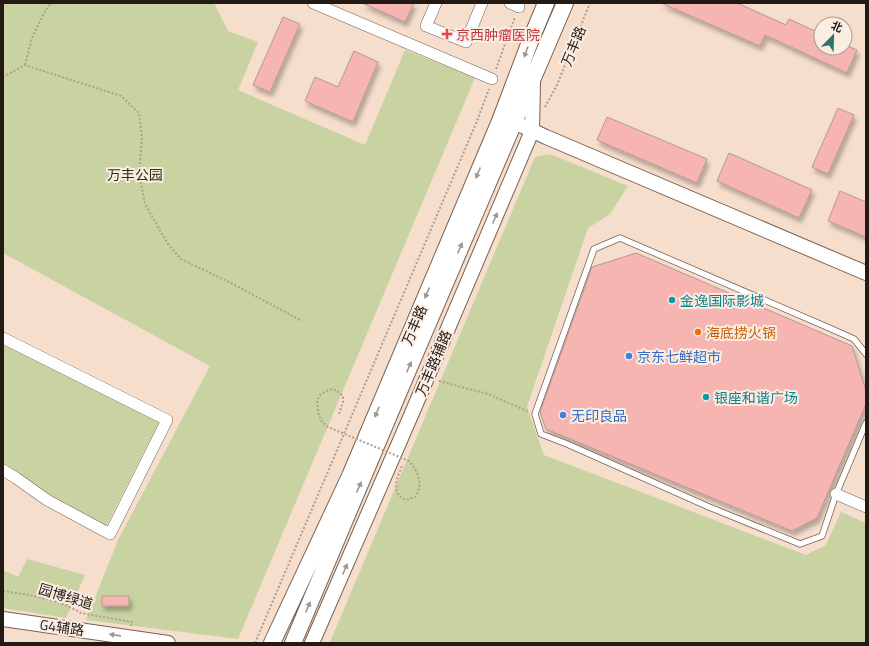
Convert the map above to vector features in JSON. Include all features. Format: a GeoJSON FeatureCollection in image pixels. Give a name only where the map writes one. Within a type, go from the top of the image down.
{"type":"FeatureCollection","features":[{"type":"Feature","properties":{"kind":"main road","name":"万丰路"},"geometry":{"type":"LineString","coordinates":[[272,643],[350,476],[500,121],[530,39],[546,3]]}},
{"type":"Feature","properties":{"kind":"main road","name":"万丰路"},"geometry":{"type":"LineString","coordinates":[[293,643],[565,3]]}},
{"type":"Feature","properties":{"kind":"street"},"geometry":{"type":"LineString","coordinates":[[313,3],[492,79]]}},
{"type":"Feature","properties":{"kind":"street"},"geometry":{"type":"LineString","coordinates":[[436,3],[426,26],[466,42],[482,3]]}},
{"type":"Feature","properties":{"kind":"street","name":"万丰路辅路"},"geometry":{"type":"LineString","coordinates":[[312,643],[412,413],[532,130],[533,77]]}},
{"type":"Feature","properties":{"kind":"street"},"geometry":{"type":"LineString","coordinates":[[514,122],[866,273]]}},
{"type":"Feature","properties":{"kind":"street"},"geometry":{"type":"LineString","coordinates":[[3,338],[167,420],[110,534],[47,500],[3,470]]}},
{"type":"Feature","properties":{"kind":"street"},"geometry":{"type":"LineString","coordinates":[[836,494],[866,507]]}},
{"type":"Feature","properties":{"kind":"street","name":"G4辅路"},"geometry":{"type":"LineString","coordinates":[[3,618],[168,643]]}},
{"type":"Feature","properties":{"kind":"lane"},"geometry":{"type":"LineString","coordinates":[[866,354],[854,339],[620,238],[594,249],[535,414],[540,434],[709,507],[800,544],[822,536],[836,494],[866,423]]}},
{"type":"Feature","properties":{"kind":"path"},"geometry":{"type":"LineString","coordinates":[[25,65],[32,38],[44,13],[51,3]]}},
{"type":"Feature","properties":{"kind":"path","name":"万丰路"},"geometry":{"type":"LineString","coordinates":[[543,111],[557,85],[590,3]]}},
{"type":"Feature","properties":{"kind":"path","name":"万丰路"},"geometry":{"type":"LineString","coordinates":[[255,643],[471,135],[492,79],[514,5]]}},
{"type":"Feature","properties":{"kind":"path"},"geometry":{"type":"LineString","coordinates":[[3,77],[25,65],[121,96],[139,113],[142,138],[139,174],[145,204],[168,244],[181,259],[302,321]]}},
{"type":"Feature","properties":{"kind":"path"},"geometry":{"type":"LineString","coordinates":[[439,381],[488,394],[535,414]]}},
{"type":"Feature","properties":{"kind":"path"},"geometry":{"type":"LineString","coordinates":[[339,414],[343,402],[343,396],[337,390],[326,390],[320,395],[317,401],[319,416],[322,422],[328,427],[409,461],[415,467],[419,477],[419,489],[415,497],[406,500],[400,498],[397,492],[397,478],[402,466]]}},
{"type":"Feature","properties":{"kind":"path","name":"园博绿道"},"geometry":{"type":"LineString","coordinates":[[3,591],[44,598],[76,610],[81,614],[132,622],[127,637]]}},
{"type":"Feature","properties":{"kind":"green space","name":"万丰公园"},"geometry":{"type":"Polygon","coordinates":[[[3,3],[214,3],[228,31],[258,42],[238,90],[365,145],[405,50],[475,78],[238,639],[86,620],[118,540],[210,366],[3,253],[3,3]]]}},
{"type":"Feature","properties":{"kind":"green space"},"geometry":{"type":"Polygon","coordinates":[[[550,154],[628,186],[610,214],[588,228],[527,407],[544,455],[806,555],[826,545],[841,512],[866,523],[866,643],[330,642],[535,157],[550,154]]]}},
{"type":"Feature","properties":{"kind":"green space"},"geometry":{"type":"Polygon","coordinates":[[[3,342],[159,422],[106,526],[52,496],[3,463],[3,342]]]}},
{"type":"Feature","properties":{"kind":"green space"},"geometry":{"type":"Polygon","coordinates":[[[27,559],[85,575],[66,618],[3,608],[3,570],[18,577],[27,559]]]}},
{"type":"Feature","properties":{"kind":"building"},"geometry":{"type":"Polygon","coordinates":[[[362,3],[414,3],[405,22],[362,3]]]}},
{"type":"Feature","properties":{"kind":"building"},"geometry":{"type":"Polygon","coordinates":[[[661,3],[737,3],[786,25],[789,19],[813,30],[813,56],[853,56],[853,48],[857,50],[847,73],[765,35],[760,46],[661,3]]]}},
{"type":"Feature","properties":{"kind":"building"},"geometry":{"type":"Polygon","coordinates":[[[283,17],[300,24],[270,92],[253,85],[283,17]]]}},
{"type":"Feature","properties":{"kind":"building"},"geometry":{"type":"Polygon","coordinates":[[[354,51],[378,62],[353,122],[305,101],[315,77],[338,87],[354,51]]]}},
{"type":"Feature","properties":{"kind":"building"},"geometry":{"type":"Polygon","coordinates":[[[838,108],[854,115],[828,174],[812,167],[838,108]]]}},
{"type":"Feature","properties":{"kind":"building"},"geometry":{"type":"Polygon","coordinates":[[[607,117],[707,159],[697,183],[597,140],[607,117]]]}},
{"type":"Feature","properties":{"kind":"building"},"geometry":{"type":"Polygon","coordinates":[[[729,153],[812,190],[799,218],[717,181],[729,153]]]}},
{"type":"Feature","properties":{"kind":"building"},"geometry":{"type":"Polygon","coordinates":[[[840,191],[866,202],[866,237],[828,221],[840,191]]]}},
{"type":"Feature","properties":{"kind":"building","name":"银座和谐广场"},"geometry":{"type":"Polygon","coordinates":[[[636,253],[852,346],[866,391],[866,404],[817,518],[792,531],[546,429],[540,412],[592,267],[636,253]]]}},
{"type":"Feature","properties":{"kind":"building"},"geometry":{"type":"Polygon","coordinates":[[[102,596],[129,596],[129,606],[102,606],[102,596]]]}},
{"type":"Feature","properties":{"kind":"place","name":"京西肿瘤医院"},"geometry":{"type":"Point","coordinates":[447,34]}},
{"type":"Feature","properties":{"kind":"place","name":"金逸国际影城"},"geometry":{"type":"Point","coordinates":[672,300]}},
{"type":"Feature","properties":{"kind":"place","name":"海底捞火锅"},"geometry":{"type":"Point","coordinates":[698,332]}},
{"type":"Feature","properties":{"kind":"place","name":"京东七鲜超市"},"geometry":{"type":"Point","coordinates":[629,356]}},
{"type":"Feature","properties":{"kind":"place","name":"银座和谐广场"},"geometry":{"type":"Point","coordinates":[706,397]}},
{"type":"Feature","properties":{"kind":"place","name":"无印良品"},"geometry":{"type":"Point","coordinates":[563,415]}}]}
